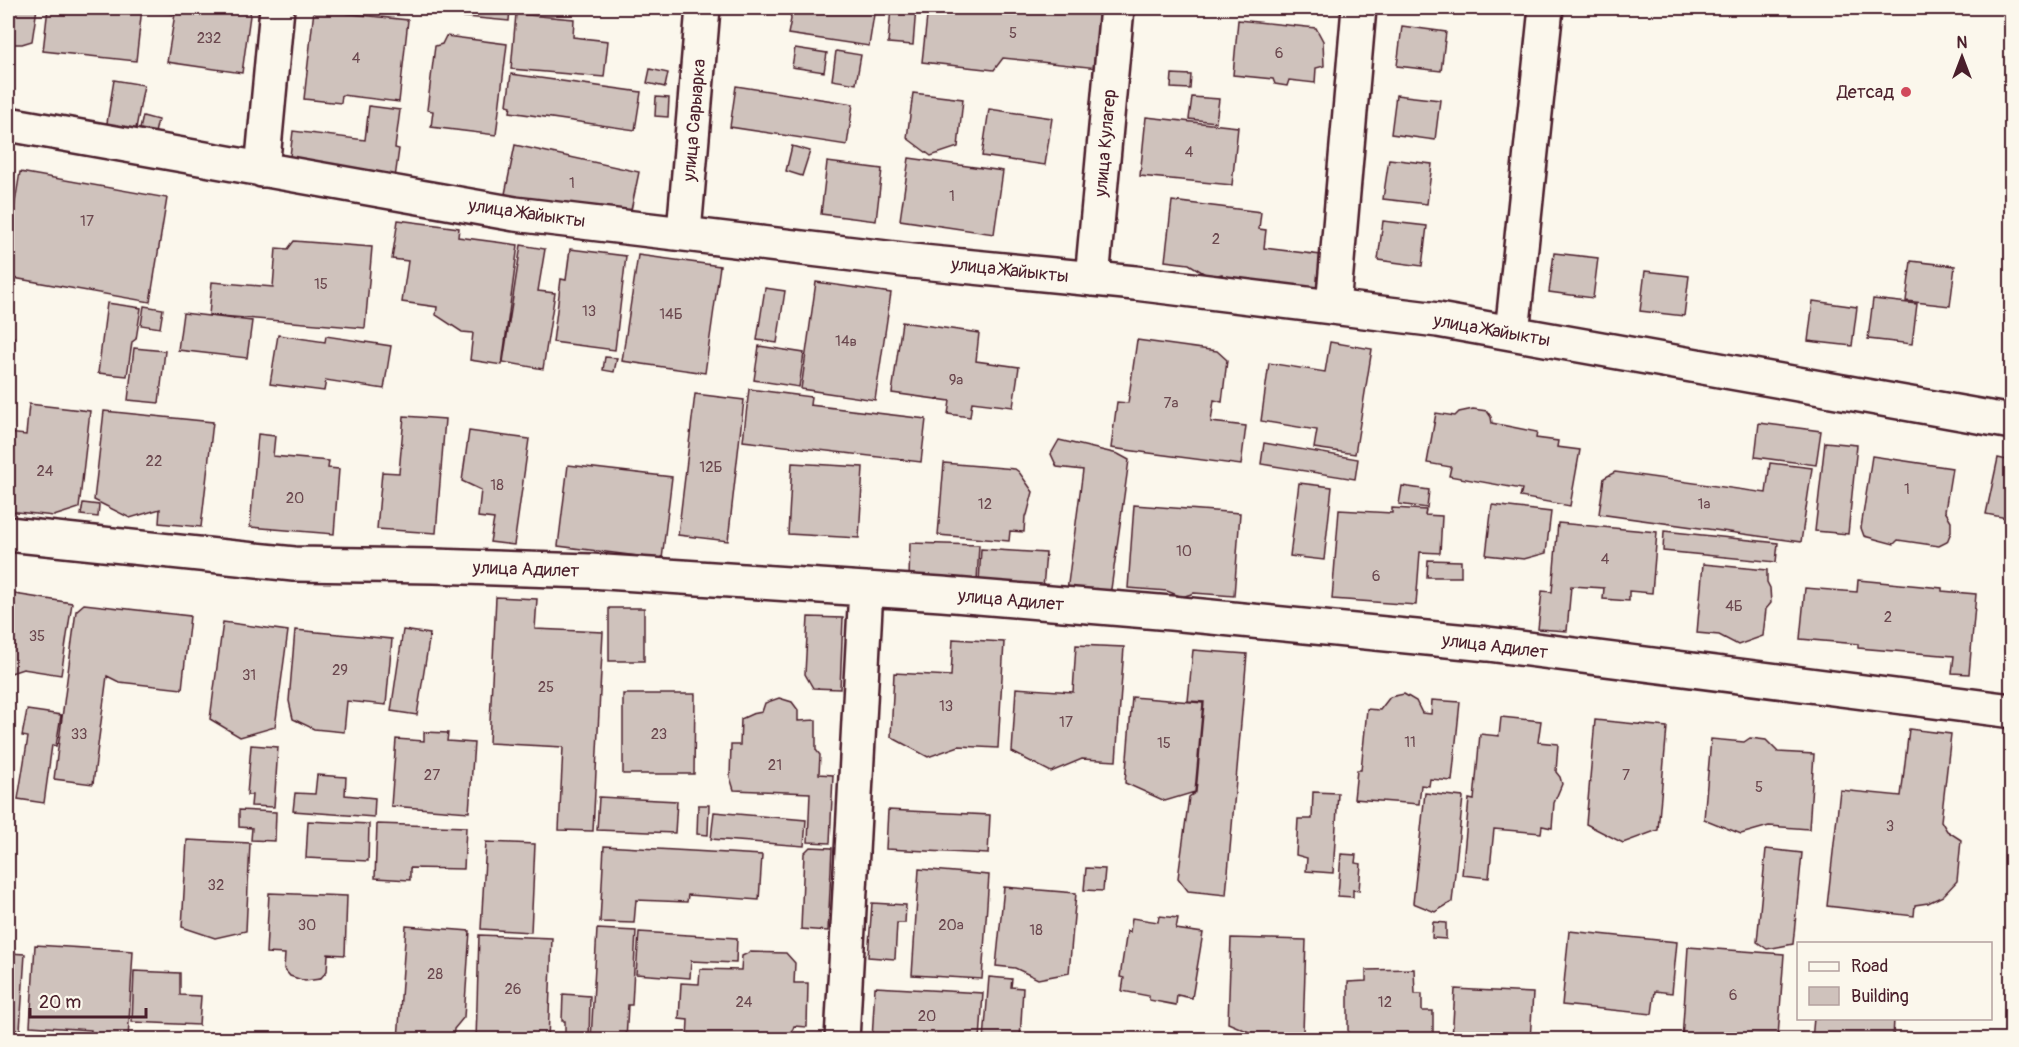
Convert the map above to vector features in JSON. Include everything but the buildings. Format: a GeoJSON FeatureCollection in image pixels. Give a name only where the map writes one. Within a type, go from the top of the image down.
{"type":"FeatureCollection","features":[{"type":"Feature","properties":{"kind":"street"},"geometry":{"type":"LineString","coordinates":[[262,170],[277,8]]}},
{"type":"Feature","properties":{"kind":"street","name":"улица Сарыарка"},"geometry":{"type":"LineString","coordinates":[[684,232],[703,8]]}},
{"type":"Feature","properties":{"kind":"street","name":"улица Кулагер"},"geometry":{"type":"LineString","coordinates":[[1092,279],[1117,8]]}},
{"type":"Feature","properties":{"kind":"street"},"geometry":{"type":"LineString","coordinates":[[1333,307],[1359,8]]}},
{"type":"Feature","properties":{"kind":"street"},"geometry":{"type":"LineString","coordinates":[[1512,333],[1546,8]]}},
{"type":"Feature","properties":{"kind":"street","name":"улица Жайыкты"},"geometry":{"type":"LineString","coordinates":[[8,124],[515,214],[1437,320],[2012,422]]}},
{"type":"Feature","properties":{"kind":"street","name":"улица Адилет"},"geometry":{"type":"LineString","coordinates":[[8,534],[294,564],[590,572],[866,589],[1171,613],[1488,644],[2012,711]]}},
{"type":"Feature","properties":{"kind":"street"},"geometry":{"type":"LineString","coordinates":[[842,1040],[866,589]]}},
{"type":"Feature","properties":{"kind":"place","name":"Детсад"},"geometry":{"type":"Point","coordinates":[1906,92]}}]}
